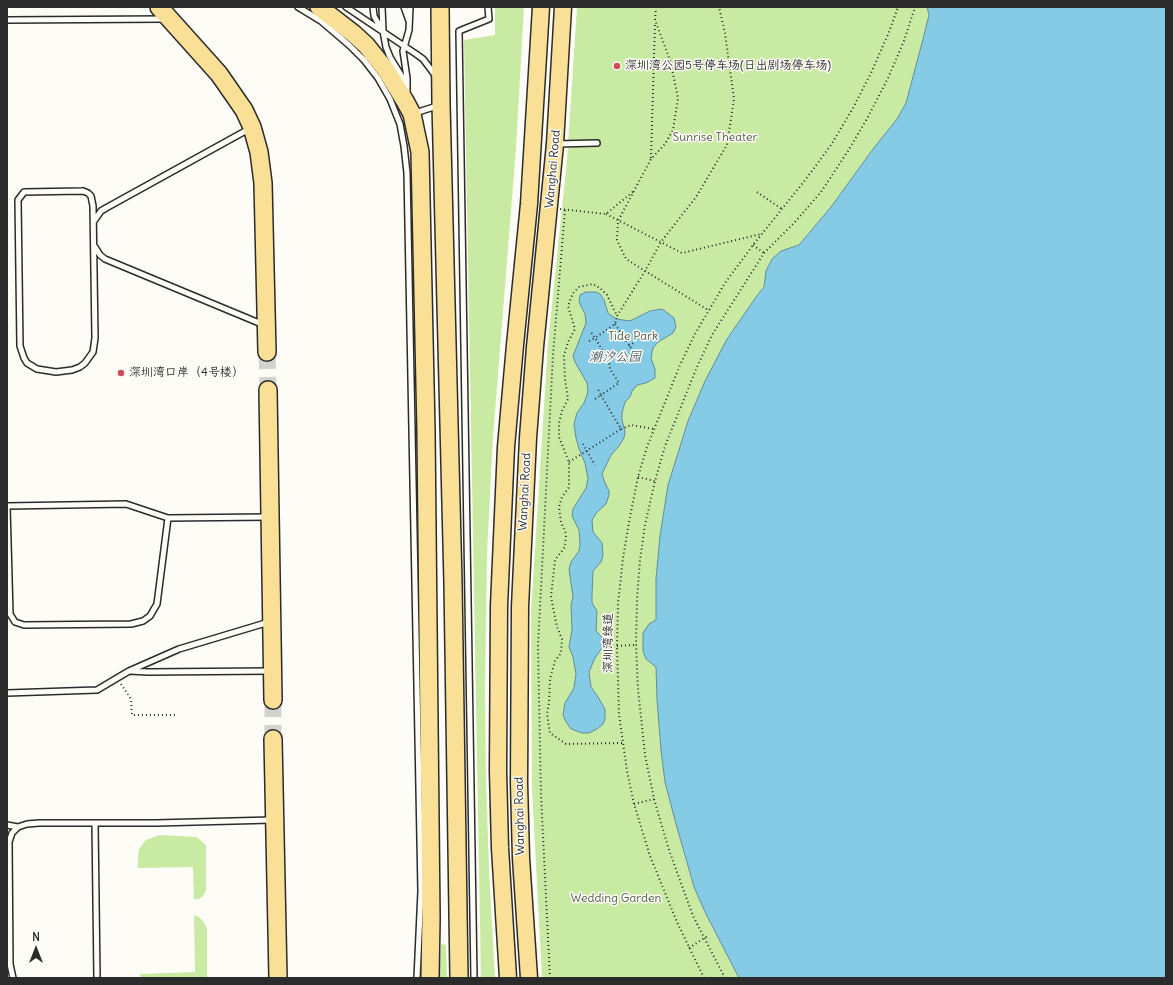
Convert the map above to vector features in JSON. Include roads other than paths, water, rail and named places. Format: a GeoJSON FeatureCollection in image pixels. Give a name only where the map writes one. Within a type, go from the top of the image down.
{"type":"FeatureCollection","features":[{"type":"Feature","properties":{"kind":"highway"},"geometry":{"type":"LineString","coordinates":[[159,7],[204,56],[232,91],[244,110],[252,127],[259,152],[263,183],[267,352]]}},
{"type":"Feature","properties":{"kind":"highway"},"geometry":{"type":"LineString","coordinates":[[319,7],[366,45],[408,100],[420,152],[426,431],[432,918],[430,978]]}},
{"type":"Feature","properties":{"kind":"highway"},"geometry":{"type":"LineString","coordinates":[[440,7],[453,583],[459,978]]}},
{"type":"Feature","properties":{"kind":"highway"},"geometry":{"type":"LineString","coordinates":[[268,390],[273,700]]}},
{"type":"Feature","properties":{"kind":"highway"},"geometry":{"type":"LineString","coordinates":[[273,739],[278,978]]}},
{"type":"Feature","properties":{"kind":"main road","name":"Wanghai Road"},"geometry":{"type":"LineString","coordinates":[[508,978],[500,848],[498,771],[499,606],[506,447],[514,345],[529,204],[541,7]]}},
{"type":"Feature","properties":{"kind":"main road","name":"Wanghai Road"},"geometry":{"type":"LineString","coordinates":[[529,978],[521,858],[519,783],[520,607],[528,438],[535,347],[557,209],[555,144],[563,7]]}},
{"type":"Feature","properties":{"kind":"lane"},"geometry":{"type":"LineString","coordinates":[[298,7],[321,21],[349,45],[364,60],[378,78],[390,99],[400,124],[404,146],[407,173],[420,883],[417,978]]}},
{"type":"Feature","properties":{"kind":"lane"},"geometry":{"type":"LineString","coordinates":[[346,7],[423,59],[441,82]]}},
{"type":"Feature","properties":{"kind":"lane"},"geometry":{"type":"LineString","coordinates":[[373,7],[374,16],[383,31]]}},
{"type":"Feature","properties":{"kind":"lane"},"geometry":{"type":"LineString","coordinates":[[382,7],[383,31],[386,47],[408,100]]}},
{"type":"Feature","properties":{"kind":"lane"},"geometry":{"type":"LineString","coordinates":[[404,7],[410,24]]}},
{"type":"Feature","properties":{"kind":"lane"},"geometry":{"type":"LineString","coordinates":[[408,100],[403,56],[410,24],[410,7]]}},
{"type":"Feature","properties":{"kind":"lane"},"geometry":{"type":"LineString","coordinates":[[474,978],[459,31],[488,18],[488,7]]}},
{"type":"Feature","properties":{"kind":"lane"},"geometry":{"type":"LineString","coordinates":[[7,20],[171,19]]}},
{"type":"Feature","properties":{"kind":"lane"},"geometry":{"type":"LineString","coordinates":[[408,100],[441,104]]}},
{"type":"Feature","properties":{"kind":"lane"},"geometry":{"type":"LineString","coordinates":[[94,222],[106,208],[252,127]]}},
{"type":"Feature","properties":{"kind":"lane"},"geometry":{"type":"LineString","coordinates":[[555,144],[597,144]]}},
{"type":"Feature","properties":{"kind":"lane"},"geometry":{"type":"LineString","coordinates":[[83,191],[88,193],[93,201],[94,244],[95,338],[93,352],[85,363],[72,370],[56,372],[37,369],[27,363],[20,346],[18,200],[24,192],[83,191]]}},
{"type":"Feature","properties":{"kind":"lane"},"geometry":{"type":"LineString","coordinates":[[94,244],[97,251],[105,259],[266,326]]}},
{"type":"Feature","properties":{"kind":"lane"},"geometry":{"type":"LineString","coordinates":[[168,518],[157,604],[150,616],[143,621],[131,624],[24,625],[15,622],[10,614],[7,506],[126,504],[168,518],[270,517]]}},
{"type":"Feature","properties":{"kind":"lane"},"geometry":{"type":"LineString","coordinates":[[7,693],[97,690],[130,671],[179,649],[272,622]]}},
{"type":"Feature","properties":{"kind":"lane"},"geometry":{"type":"LineString","coordinates":[[130,671],[273,671]]}},
{"type":"Feature","properties":{"kind":"lane"},"geometry":{"type":"LineString","coordinates":[[13,978],[10,964],[8,842],[12,833],[18,827],[27,824],[39,823],[275,820]]}},
{"type":"Feature","properties":{"kind":"lane"},"geometry":{"type":"LineString","coordinates":[[95,823],[97,978]]}},
{"type":"Feature","properties":{"kind":"lane"},"geometry":{"type":"LineString","coordinates":[[7,825],[18,827]]}},
{"type":"Feature","properties":{"kind":"water"},"geometry":{"type":"Polygon","coordinates":[[[927,7],[1166,7],[1166,978],[739,978],[705,912],[694,887],[665,782],[657,699],[656,667],[646,659],[643,651],[643,633],[649,624],[656,620],[656,579],[660,536],[668,485],[688,421],[705,381],[727,339],[764,287],[766,271],[772,259],[781,251],[799,245],[831,207],[873,149],[897,119],[906,103],[929,15],[927,7]]]}},
{"type":"Feature","properties":{"kind":"water","name":"潮汐公园"},"geometry":{"type":"Polygon","coordinates":[[[586,292],[596,292],[600,294],[604,300],[608,313],[616,319],[630,321],[650,311],[662,309],[674,318],[676,327],[673,333],[658,342],[653,348],[651,358],[655,369],[655,378],[646,383],[637,385],[632,391],[630,397],[625,402],[622,413],[625,432],[624,438],[611,455],[602,474],[609,491],[609,495],[606,504],[597,512],[592,520],[593,532],[602,543],[603,555],[601,562],[593,571],[592,603],[597,611],[596,631],[603,638],[604,645],[595,658],[589,672],[591,687],[605,709],[605,719],[603,724],[597,729],[589,733],[582,733],[571,729],[563,715],[565,703],[574,688],[576,674],[573,657],[569,647],[572,630],[571,605],[573,597],[569,569],[571,562],[579,551],[580,544],[579,530],[572,516],[573,509],[586,488],[588,479],[585,463],[576,438],[574,424],[577,413],[584,403],[588,392],[587,383],[573,356],[586,323],[585,314],[579,302],[580,295],[586,292]]]}},
{"type":"Feature","properties":{"kind":"tunnel"},"geometry":{"type":"LineString","coordinates":[[267,352],[268,390]]}},
{"type":"Feature","properties":{"kind":"tunnel"},"geometry":{"type":"LineString","coordinates":[[273,700],[273,739]]}},
{"type":"Feature","properties":{"kind":"place","name":"深圳湾公园5号停车场(日出剧场停车场)"},"geometry":{"type":"Point","coordinates":[617,66]}},
{"type":"Feature","properties":{"kind":"place","name":"深圳湾口岸（4号楼）"},"geometry":{"type":"Point","coordinates":[121,373]}},
{"type":"Feature","properties":{"kind":"park label","name":"Sunrise Theater"},"geometry":{"type":"Point","coordinates":[715,138]}},
{"type":"Feature","properties":{"kind":"park label","name":"Tide Park"},"geometry":{"type":"Point","coordinates":[633,337]}},
{"type":"Feature","properties":{"kind":"park label","name":"Wedding Garden"},"geometry":{"type":"Point","coordinates":[616,899]}}]}
